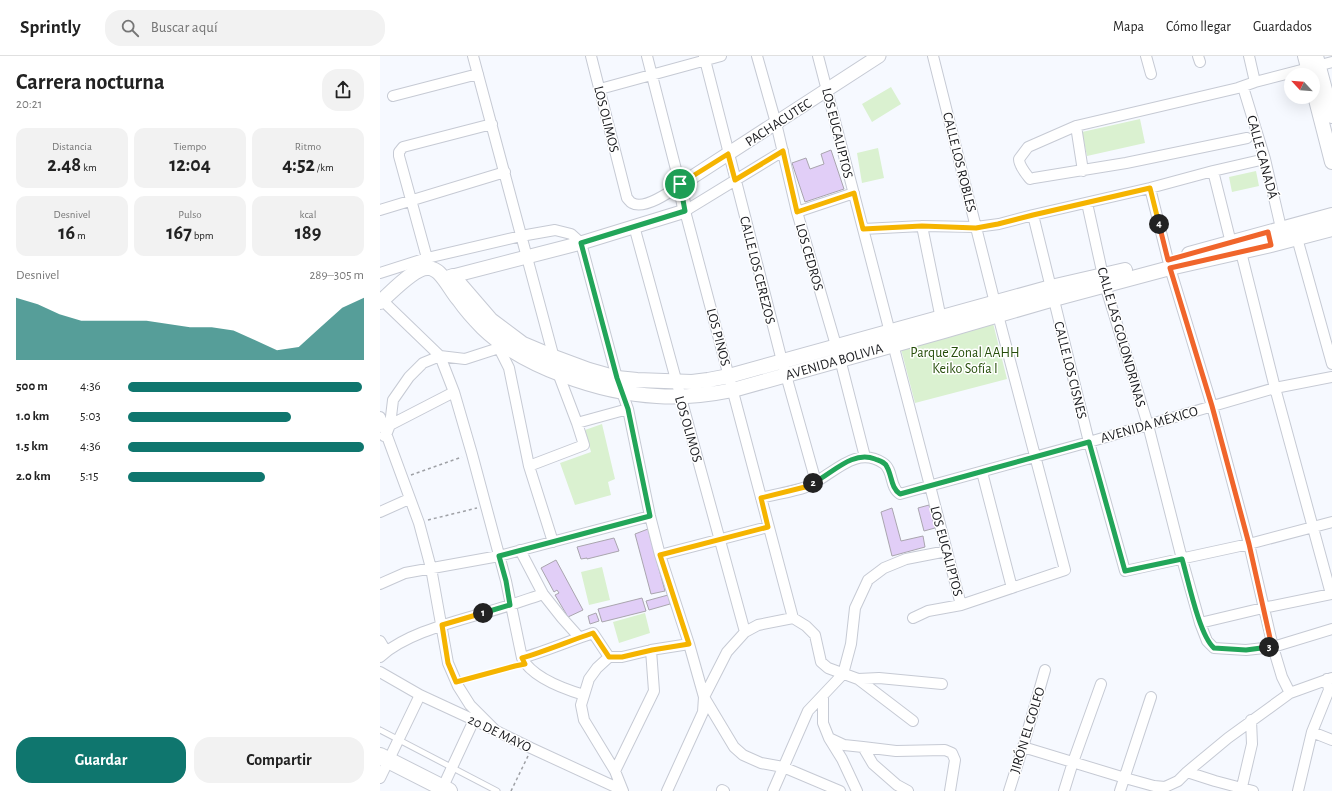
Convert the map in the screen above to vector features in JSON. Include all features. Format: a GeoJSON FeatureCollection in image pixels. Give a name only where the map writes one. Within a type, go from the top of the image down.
{"type":"FeatureCollection","features":[{"type":"Feature","properties":{"kind":"main road"},"geometry":{"type":"LineString","coordinates":[[1315,64],[1332,116]]}},
{"type":"Feature","properties":{"kind":"main road"},"geometry":{"type":"LineString","coordinates":[[1317,104],[1332,162]]}},
{"type":"Feature","properties":{"kind":"main road","name":"AVENIDA BOLIVIA"},"geometry":{"type":"LineString","coordinates":[[427,263],[432,269],[448,277],[491,320],[523,344],[589,370],[619,384],[657,396],[679,397],[705,395],[733,390],[786,375],[838,353],[943,325],[1052,293],[1236,247],[1332,215]]}},
{"type":"Feature","properties":{"kind":"main road","name":"AVENIDA BOLIVIA"},"geometry":{"type":"LineString","coordinates":[[1274,235],[1297,238],[1332,229]]}},
{"type":"Feature","properties":{"kind":"main road"},"geometry":{"type":"LineString","coordinates":[[381,301],[427,263]]}},
{"type":"Feature","properties":{"kind":"main road","name":"AVENIDA BOLIVIA"},"geometry":{"type":"LineString","coordinates":[[448,277],[459,301],[500,346],[558,373],[590,383],[619,384],[637,380],[675,382],[708,380],[729,376],[782,361],[838,353]]}},
{"type":"Feature","properties":{"kind":"main road"},"geometry":{"type":"LineString","coordinates":[[384,758],[444,790]]}},
{"type":"Feature","properties":{"kind":"street"},"geometry":{"type":"LineString","coordinates":[[473,56],[558,373],[584,445],[529,466]]}},
{"type":"Feature","properties":{"kind":"street","name":"LOS OLIMOS"},"geometry":{"type":"LineString","coordinates":[[591,56],[627,198],[632,204]]}},
{"type":"Feature","properties":{"kind":"street","name":"LOS PINOS"},"geometry":{"type":"LineString","coordinates":[[647,56],[680,184],[685,211],[793,618]]}},
{"type":"Feature","properties":{"kind":"street"},"geometry":{"type":"LineString","coordinates":[[600,89],[652,75],[705,58],[720,56]]}},
{"type":"Feature","properties":{"kind":"street","name":"LOS CEDROS"},"geometry":{"type":"LineString","coordinates":[[757,56],[776,123],[797,212],[838,353],[865,457]]}},
{"type":"Feature","properties":{"kind":"street","name":"LOS EUCALIPTOS"},"geometry":{"type":"LineString","coordinates":[[818,56],[961,604]]}},
{"type":"Feature","properties":{"kind":"street","name":"CALLE LOS ROBLES"},"geometry":{"type":"LineString","coordinates":[[934,56],[996,309],[1065,570],[1012,588]]}},
{"type":"Feature","properties":{"kind":"street"},"geometry":{"type":"LineString","coordinates":[[1146,56],[1151,74]]}},
{"type":"Feature","properties":{"kind":"street"},"geometry":{"type":"LineString","coordinates":[[1248,56],[1255,82]]}},
{"type":"Feature","properties":{"kind":"street","name":"PACHACUTEC"},"geometry":{"type":"LineString","coordinates":[[632,204],[641,204],[661,198],[680,184],[876,57]]}},
{"type":"Feature","properties":{"kind":"street","name":"CALLE LOS CEREZOS"},"geometry":{"type":"LineString","coordinates":[[705,58],[728,154],[782,361],[816,482]]}},
{"type":"Feature","properties":{"kind":"street"},"geometry":{"type":"LineString","coordinates":[[1247,138],[1168,155],[1030,179],[1019,162],[1019,159],[1028,147],[1076,126],[1243,87],[1315,64]]}},
{"type":"Feature","properties":{"kind":"street"},"geometry":{"type":"LineString","coordinates":[[393,96],[478,74]]}},
{"type":"Feature","properties":{"kind":"street","name":"CALLE CANADÁ"},"geometry":{"type":"LineString","coordinates":[[1243,87],[1265,159],[1274,235]]}},
{"type":"Feature","properties":{"kind":"street"},"geometry":{"type":"LineString","coordinates":[[427,263],[399,152],[404,147],[492,124]]}},
{"type":"Feature","properties":{"kind":"street"},"geometry":{"type":"LineString","coordinates":[[1076,126],[1083,171]]}},
{"type":"Feature","properties":{"kind":"street"},"geometry":{"type":"LineString","coordinates":[[448,277],[581,243],[685,211],[783,151]]}},
{"type":"Feature","properties":{"kind":"street"},"geometry":{"type":"LineString","coordinates":[[863,229],[922,226],[976,228],[1150,188],[1265,159]]}},
{"type":"Feature","properties":{"kind":"street"},"geometry":{"type":"LineString","coordinates":[[1200,623],[1332,594],[1236,247],[1213,171]]}},
{"type":"Feature","properties":{"kind":"street"},"geometry":{"type":"LineString","coordinates":[[380,210],[505,172]]}},
{"type":"Feature","properties":{"kind":"street"},"geometry":{"type":"LineString","coordinates":[[1150,188],[1169,264],[1212,406],[1249,544],[1272,647],[1282,677],[1290,693]]}},
{"type":"Feature","properties":{"kind":"street"},"geometry":{"type":"LineString","coordinates":[[797,212],[854,193]]}},
{"type":"Feature","properties":{"kind":"street","name":"CALLE LAS GOLONDRINAS"},"geometry":{"type":"LineString","coordinates":[[1087,202],[1104,280],[1148,425],[1200,623],[1210,645],[1214,648],[1246,650],[1272,647]]}},
{"type":"Feature","properties":{"kind":"street","name":"CALLE LOS CISNES"},"geometry":{"type":"LineString","coordinates":[[1033,215],[1089,442],[1125,571],[1182,559]]}},
{"type":"Feature","properties":{"kind":"street","name":"LOS OLIMOS"},"geometry":{"type":"LineString","coordinates":[[634,226],[679,397],[745,632]]}},
{"type":"Feature","properties":{"kind":"street"},"geometry":{"type":"LineString","coordinates":[[922,226],[943,325]]}},
{"type":"Feature","properties":{"kind":"street"},"geometry":{"type":"LineString","coordinates":[[380,273],[427,263],[522,236],[555,230],[571,234],[581,243],[619,384],[628,409],[650,516],[660,555],[689,644],[704,697],[734,747],[743,755],[761,763],[783,767],[840,791]]}},
{"type":"Feature","properties":{"kind":"street"},"geometry":{"type":"LineString","coordinates":[[1297,238],[1332,364]]}},
{"type":"Feature","properties":{"kind":"street"},"geometry":{"type":"LineString","coordinates":[[381,301],[440,356],[454,392],[472,454],[506,581],[523,661],[541,676],[562,688],[584,695]]}},
{"type":"Feature","properties":{"kind":"street"},"geometry":{"type":"LineString","coordinates":[[383,436],[390,425],[393,400],[409,377],[423,363],[440,356],[465,359],[500,346],[509,368],[529,466],[553,542]]}},
{"type":"Feature","properties":{"kind":"street","name":"AVENIDA MÉXICO"},"geometry":{"type":"LineString","coordinates":[[865,457],[872,458],[886,464],[893,487],[896,492],[900,494],[1089,442],[1275,388],[1332,377]]}},
{"type":"Feature","properties":{"kind":"street"},"geometry":{"type":"LineString","coordinates":[[390,425],[454,392]]}},
{"type":"Feature","properties":{"kind":"street"},"geometry":{"type":"LineString","coordinates":[[577,423],[628,409]]}},
{"type":"Feature","properties":{"kind":"street"},"geometry":{"type":"LineString","coordinates":[[380,417],[383,436],[402,478],[419,522],[431,568],[448,663],[456,682],[470,705],[494,729]]}},
{"type":"Feature","properties":{"kind":"street"},"geometry":{"type":"LineString","coordinates":[[761,498],[805,487],[816,482],[852,459],[865,457]]}},
{"type":"Feature","properties":{"kind":"street"},"geometry":{"type":"LineString","coordinates":[[913,618],[928,611],[961,604],[1012,588],[982,472]]}},
{"type":"Feature","properties":{"kind":"street"},"geometry":{"type":"LineString","coordinates":[[380,512],[409,499]]}},
{"type":"Feature","properties":{"kind":"street"},"geometry":{"type":"LineString","coordinates":[[380,584],[405,572],[499,556],[650,516]]}},
{"type":"Feature","properties":{"kind":"street"},"geometry":{"type":"LineString","coordinates":[[1182,559],[1249,544],[1332,522]]}},
{"type":"Feature","properties":{"kind":"street"},"geometry":{"type":"LineString","coordinates":[[660,555],[768,527]]}},
{"type":"Feature","properties":{"kind":"street"},"geometry":{"type":"LineString","coordinates":[[520,550],[543,594],[579,638]]}},
{"type":"Feature","properties":{"kind":"street"},"geometry":{"type":"LineString","coordinates":[[773,791],[808,712],[843,674],[851,644],[855,608],[868,580],[884,568],[906,559],[947,551]]}},
{"type":"Feature","properties":{"kind":"street"},"geometry":{"type":"LineString","coordinates":[[380,641],[383,654],[413,637],[442,625],[543,594]]}},
{"type":"Feature","properties":{"kind":"street"},"geometry":{"type":"LineString","coordinates":[[667,791],[703,712],[704,697],[727,652],[745,632],[758,625],[793,618],[806,626],[814,635],[821,662],[828,668],[858,679],[913,721]]}},
{"type":"Feature","properties":{"kind":"street"},"geometry":{"type":"LineString","coordinates":[[1272,647],[1332,629]]}},
{"type":"Feature","properties":{"kind":"street"},"geometry":{"type":"LineString","coordinates":[[523,661],[535,654],[593,633],[609,657]]}},
{"type":"Feature","properties":{"kind":"street"},"geometry":{"type":"LineString","coordinates":[[623,791],[615,771],[584,720],[582,705],[589,679],[597,668],[609,657],[622,657],[689,644]]}},
{"type":"Feature","properties":{"kind":"street"},"geometry":{"type":"LineString","coordinates":[[615,771],[654,691],[652,650]]}},
{"type":"Feature","properties":{"kind":"street","name":"JIRÓN EL GOLFO"},"geometry":{"type":"LineString","coordinates":[[1008,791],[1023,747],[1045,670]]}},
{"type":"Feature","properties":{"kind":"street","name":"20 DE MAYO"},"geometry":{"type":"LineString","coordinates":[[380,672],[420,695],[494,729],[611,788],[623,791]]}},
{"type":"Feature","properties":{"kind":"street"},"geometry":{"type":"LineString","coordinates":[[858,679],[879,678],[942,684]]}},
{"type":"Feature","properties":{"kind":"street"},"geometry":{"type":"LineString","coordinates":[[1023,747],[1154,786],[1177,786],[1187,772],[1251,720],[1267,711],[1290,693],[1330,678],[1329,690],[1312,732],[1298,791]]}},
{"type":"Feature","properties":{"kind":"street"},"geometry":{"type":"LineString","coordinates":[[1064,791],[1101,684]]}},
{"type":"Feature","properties":{"kind":"street"},"geometry":{"type":"LineString","coordinates":[[380,778],[384,758],[398,740],[420,695]]}},
{"type":"Feature","properties":{"kind":"street"},"geometry":{"type":"LineString","coordinates":[[823,696],[824,723],[829,738],[842,759],[857,791]]}},
{"type":"Feature","properties":{"kind":"street"},"geometry":{"type":"LineString","coordinates":[[1120,791],[1151,697]]}},
{"type":"Feature","properties":{"kind":"street"},"geometry":{"type":"LineString","coordinates":[[444,790],[452,768],[474,720]]}},
{"type":"Feature","properties":{"kind":"street"},"geometry":{"type":"LineString","coordinates":[[1241,789],[1252,744],[1251,720]]}},
{"type":"Feature","properties":{"kind":"street"},"geometry":{"type":"LineString","coordinates":[[1312,732],[1332,740]]}},
{"type":"Feature","properties":{"kind":"street"},"geometry":{"type":"LineString","coordinates":[[829,738],[844,745],[863,748],[896,751],[945,750],[952,753],[954,760],[950,791]]}},
{"type":"Feature","properties":{"kind":"street"},"geometry":{"type":"LineString","coordinates":[[863,748],[873,764],[897,785],[908,791]]}},
{"type":"Feature","properties":{"kind":"street"},"geometry":{"type":"LineString","coordinates":[[1187,772],[1241,789],[1253,791]]}},
{"type":"Feature","properties":{"kind":"lane"},"geometry":{"type":"LineString","coordinates":[[380,730],[497,791]]}},
{"type":"Feature","properties":{"kind":"path"},"geometry":{"type":"LineString","coordinates":[[402,478],[472,454]]}},
{"type":"Feature","properties":{"kind":"path"},"geometry":{"type":"LineString","coordinates":[[419,522],[486,506]]}},
{"type":"Feature","properties":{"kind":"path"},"geometry":{"type":"LineString","coordinates":[[456,682],[515,666],[523,661]]}},
{"type":"Feature","properties":{"kind":"path"},"geometry":{"type":"LineString","coordinates":[[511,791],[531,748]]}},
{"type":"Feature","properties":{"kind":"green space"},"geometry":{"type":"Polygon","coordinates":[[[891,87],[901,104],[872,122],[862,104],[891,87]]]}},
{"type":"Feature","properties":{"kind":"green space"},"geometry":{"type":"Polygon","coordinates":[[[1140,119],[1145,143],[1087,156],[1082,132],[1140,119]]]}},
{"type":"Feature","properties":{"kind":"green space"},"geometry":{"type":"Polygon","coordinates":[[[878,148],[884,178],[862,183],[857,153],[878,148]]]}},
{"type":"Feature","properties":{"kind":"green space"},"geometry":{"type":"Polygon","coordinates":[[[1256,171],[1259,186],[1232,192],[1229,177],[1256,171]]]}},
{"type":"Feature","properties":{"kind":"green space","name":"Parque Zonal AAHH Keiko Sofía I"},"geometry":{"type":"Polygon","coordinates":[[[993,323],[1007,379],[915,403],[901,349],[993,323]]]}},
{"type":"Feature","properties":{"kind":"green space"},"geometry":{"type":"Polygon","coordinates":[[[602,424],[615,479],[608,482],[611,495],[575,505],[560,463],[591,452],[585,430],[602,424]]]}},
{"type":"Feature","properties":{"kind":"green space"},"geometry":{"type":"Polygon","coordinates":[[[602,567],[610,600],[589,605],[581,572],[602,567]]]}},
{"type":"Feature","properties":{"kind":"green space"},"geometry":{"type":"Polygon","coordinates":[[[645,613],[650,633],[619,643],[613,622],[645,613]]]}},
{"type":"Feature","properties":{"kind":"building"},"geometry":{"type":"Polygon","coordinates":[[[831,150],[844,189],[805,202],[792,163],[806,158],[810,169],[824,164],[821,154],[831,150]]]}},
{"type":"Feature","properties":{"kind":"building"},"geometry":{"type":"Polygon","coordinates":[[[929,505],[935,528],[924,531],[918,508],[929,505]]]}},
{"type":"Feature","properties":{"kind":"building"},"geometry":{"type":"Polygon","coordinates":[[[892,508],[901,541],[923,536],[925,547],[892,556],[881,512],[892,508]]]}},
{"type":"Feature","properties":{"kind":"building"},"geometry":{"type":"Polygon","coordinates":[[[648,529],[665,591],[651,594],[635,534],[648,529]]]}},
{"type":"Feature","properties":{"kind":"building"},"geometry":{"type":"Polygon","coordinates":[[[614,538],[619,551],[587,559],[581,559],[577,547],[614,538]]]}},
{"type":"Feature","properties":{"kind":"building"},"geometry":{"type":"Polygon","coordinates":[[[556,560],[583,610],[568,617],[555,595],[559,593],[557,590],[554,592],[541,568],[556,560]]]}},
{"type":"Feature","properties":{"kind":"building"},"geometry":{"type":"Polygon","coordinates":[[[668,595],[670,604],[649,610],[646,601],[668,595]]]}},
{"type":"Feature","properties":{"kind":"building"},"geometry":{"type":"Polygon","coordinates":[[[642,598],[646,611],[602,622],[598,609],[642,598]]]}},
{"type":"Feature","properties":{"kind":"building"},"geometry":{"type":"Polygon","coordinates":[[[596,613],[599,621],[590,624],[588,616],[596,613]]]}},
{"type":"Feature","properties":{"kind":"route"},"geometry":{"type":"LineString","coordinates":[[783,151],[797,212],[854,193],[863,229],[922,226],[976,228],[1150,188],[1168,260],[1268,232],[1271,245],[1170,268],[1212,406],[1249,544],[1272,647],[1246,650],[1214,648],[1210,645],[1200,623],[1182,559],[1125,571],[1089,442],[900,494],[896,492],[893,487],[886,464],[872,458],[865,457],[852,459],[816,482],[805,487],[761,498],[768,527],[660,555],[689,644],[622,657],[609,657],[593,633],[522,658],[525,664],[456,682],[448,663],[442,625],[510,605],[506,581],[499,556],[650,516],[628,409],[617,378],[581,243],[685,211],[680,184],[728,154],[735,180],[783,151]]}}]}
